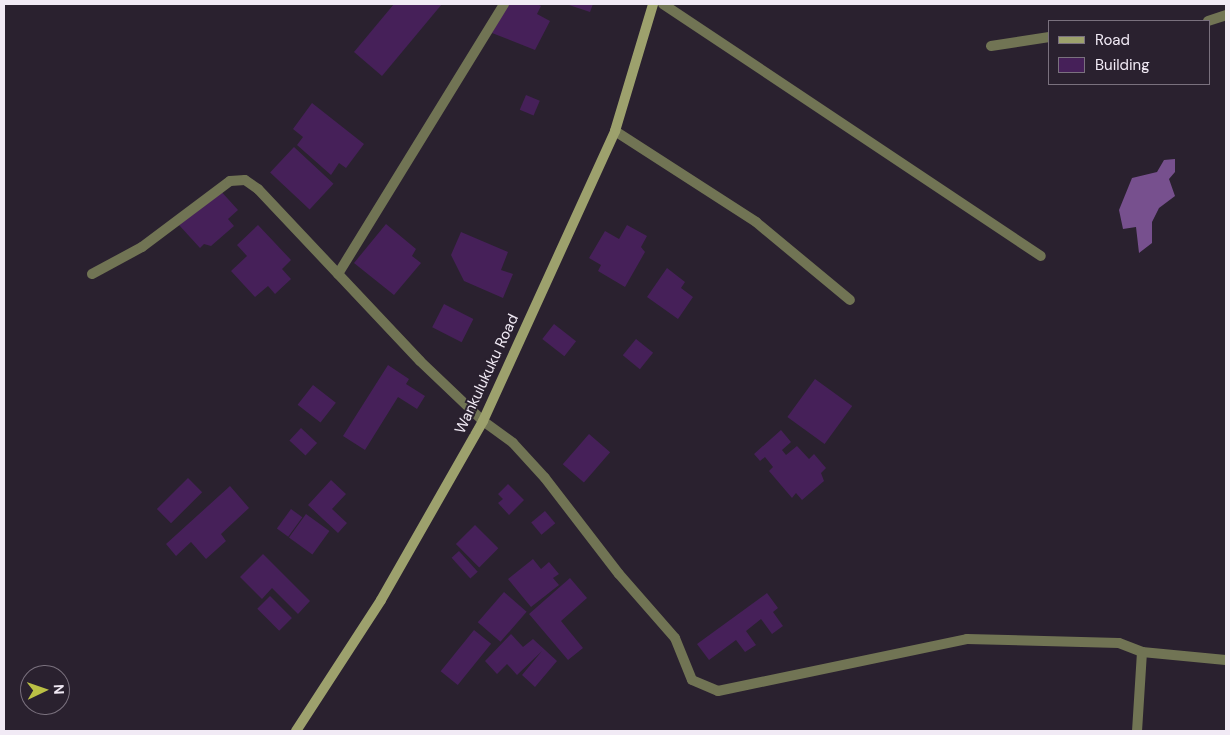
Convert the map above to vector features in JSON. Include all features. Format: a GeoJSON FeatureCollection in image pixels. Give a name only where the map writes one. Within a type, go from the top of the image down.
{"type":"FeatureCollection","features":[{"type":"Feature","properties":{"kind":"main road","name":"Wankulukuku Road"},"geometry":{"type":"LineString","coordinates":[[296,731],[381,600],[484,421],[614,131],[653,4]]}},
{"type":"Feature","properties":{"kind":"street"},"geometry":{"type":"LineString","coordinates":[[338,274],[504,4]]}},
{"type":"Feature","properties":{"kind":"street"},"geometry":{"type":"LineString","coordinates":[[663,4],[1041,256]]}},
{"type":"Feature","properties":{"kind":"street"},"geometry":{"type":"LineString","coordinates":[[1210,20],[1226,15]]}},
{"type":"Feature","properties":{"kind":"street"},"geometry":{"type":"LineString","coordinates":[[991,46],[1048,37]]}},
{"type":"Feature","properties":{"kind":"street"},"geometry":{"type":"LineString","coordinates":[[614,131],[756,222],[850,300]]}},
{"type":"Feature","properties":{"kind":"street"},"geometry":{"type":"LineString","coordinates":[[92,274],[142,247],[230,181],[245,180],[258,189],[420,361],[484,421],[513,442],[545,478],[618,574],[675,638],[692,680],[718,690],[967,639],[1119,643],[1142,652],[1226,660]]}},
{"type":"Feature","properties":{"kind":"street"},"geometry":{"type":"LineString","coordinates":[[1137,731],[1142,652]]}},
{"type":"Feature","properties":{"kind":"shaded area"},"geometry":{"type":"Polygon","coordinates":[[[1175,159],[1175,172],[1169,179],[1175,196],[1159,208],[1152,222],[1152,243],[1139,253],[1136,227],[1123,229],[1119,210],[1132,178],[1157,172],[1164,160],[1175,159]]]}},
{"type":"Feature","properties":{"kind":"building"},"geometry":{"type":"Polygon","coordinates":[[[394,4],[442,4],[382,76],[354,52],[394,4]]]}},
{"type":"Feature","properties":{"kind":"building"},"geometry":{"type":"Polygon","coordinates":[[[507,4],[537,4],[541,6],[537,14],[550,21],[535,50],[492,33],[507,4]]]}},
{"type":"Feature","properties":{"kind":"building"},"geometry":{"type":"Polygon","coordinates":[[[566,4],[593,4],[590,12],[566,4]]]}},
{"type":"Feature","properties":{"kind":"building"},"geometry":{"type":"Polygon","coordinates":[[[526,95],[540,101],[534,116],[520,110],[526,95]]]}},
{"type":"Feature","properties":{"kind":"building"},"geometry":{"type":"Polygon","coordinates":[[[312,103],[364,144],[346,168],[339,163],[331,175],[297,145],[303,137],[293,129],[312,103]]]}},
{"type":"Feature","properties":{"kind":"building"},"geometry":{"type":"Polygon","coordinates":[[[294,147],[333,184],[310,209],[270,173],[294,147]]]}},
{"type":"Feature","properties":{"kind":"building"},"geometry":{"type":"Polygon","coordinates":[[[219,189],[238,210],[228,219],[234,226],[211,246],[204,244],[200,248],[179,225],[219,189]]]}},
{"type":"Feature","properties":{"kind":"building"},"geometry":{"type":"Polygon","coordinates":[[[386,224],[416,249],[412,256],[421,263],[394,295],[354,263],[386,224]]]}},
{"type":"Feature","properties":{"kind":"building"},"geometry":{"type":"Polygon","coordinates":[[[258,225],[291,260],[282,269],[291,279],[275,294],[268,286],[255,297],[231,271],[247,256],[237,245],[258,225]]]}},
{"type":"Feature","properties":{"kind":"building"},"geometry":{"type":"Polygon","coordinates":[[[627,225],[647,236],[641,247],[645,252],[625,287],[598,271],[601,265],[589,258],[605,231],[619,239],[627,225]]]}},
{"type":"Feature","properties":{"kind":"building"},"geometry":{"type":"Polygon","coordinates":[[[461,232],[508,252],[501,270],[513,274],[503,298],[464,281],[451,255],[461,232]]]}},
{"type":"Feature","properties":{"kind":"building"},"geometry":{"type":"Polygon","coordinates":[[[667,268],[685,282],[681,288],[693,297],[678,319],[647,297],[667,268]]]}},
{"type":"Feature","properties":{"kind":"building"},"geometry":{"type":"Polygon","coordinates":[[[444,304],[473,319],[462,342],[432,327],[444,304]]]}},
{"type":"Feature","properties":{"kind":"building"},"geometry":{"type":"Polygon","coordinates":[[[554,324],[576,341],[564,356],[542,339],[554,324]]]}},
{"type":"Feature","properties":{"kind":"building"},"geometry":{"type":"Polygon","coordinates":[[[636,339],[653,353],[640,369],[623,355],[636,339]]]}},
{"type":"Feature","properties":{"kind":"building"},"geometry":{"type":"Polygon","coordinates":[[[388,365],[409,379],[406,384],[425,396],[417,409],[398,397],[365,450],[343,436],[388,365]]]}},
{"type":"Feature","properties":{"kind":"building"},"geometry":{"type":"Polygon","coordinates":[[[815,379],[852,406],[825,444],[787,417],[815,379]]]}},
{"type":"Feature","properties":{"kind":"building"},"geometry":{"type":"Polygon","coordinates":[[[313,385],[336,403],[320,423],[298,405],[313,385]]]}},
{"type":"Feature","properties":{"kind":"building"},"geometry":{"type":"Polygon","coordinates":[[[301,428],[317,443],[305,455],[289,440],[301,428]]]}},
{"type":"Feature","properties":{"kind":"building"},"geometry":{"type":"Polygon","coordinates":[[[781,430],[791,442],[782,450],[786,455],[797,446],[809,459],[814,454],[826,468],[821,473],[824,481],[802,500],[796,493],[792,498],[769,471],[773,467],[765,457],[760,461],[754,454],[781,430]]]}},
{"type":"Feature","properties":{"kind":"building"},"geometry":{"type":"Polygon","coordinates":[[[589,434],[610,452],[584,483],[563,464],[589,434]]]}},
{"type":"Feature","properties":{"kind":"building"},"geometry":{"type":"Polygon","coordinates":[[[188,478],[202,492],[171,523],[157,509],[188,478]]]}},
{"type":"Feature","properties":{"kind":"building"},"geometry":{"type":"Polygon","coordinates":[[[331,480],[346,494],[332,509],[347,523],[338,533],[308,505],[331,480]]]}},
{"type":"Feature","properties":{"kind":"building"},"geometry":{"type":"Polygon","coordinates":[[[508,484],[524,500],[509,515],[498,503],[503,499],[498,494],[508,484]]]}},
{"type":"Feature","properties":{"kind":"building"},"geometry":{"type":"Polygon","coordinates":[[[230,486],[249,508],[221,534],[226,541],[206,559],[191,542],[176,556],[166,544],[230,486]]]}},
{"type":"Feature","properties":{"kind":"building"},"geometry":{"type":"Polygon","coordinates":[[[291,509],[302,517],[288,537],[277,528],[291,509]]]}},
{"type":"Feature","properties":{"kind":"building"},"geometry":{"type":"Polygon","coordinates":[[[545,511],[555,523],[541,535],[531,523],[545,511]]]}},
{"type":"Feature","properties":{"kind":"building"},"geometry":{"type":"Polygon","coordinates":[[[306,514],[329,531],[312,555],[289,537],[306,514]]]}},
{"type":"Feature","properties":{"kind":"building"},"geometry":{"type":"Polygon","coordinates":[[[475,525],[498,548],[479,567],[456,544],[475,525]]]}},
{"type":"Feature","properties":{"kind":"building"},"geometry":{"type":"Polygon","coordinates":[[[459,551],[478,572],[470,578],[452,558],[459,551]]]}},
{"type":"Feature","properties":{"kind":"building"},"geometry":{"type":"Polygon","coordinates":[[[263,554],[310,601],[298,614],[272,588],[262,599],[240,577],[263,554]]]}},
{"type":"Feature","properties":{"kind":"building"},"geometry":{"type":"Polygon","coordinates":[[[533,559],[541,569],[549,562],[559,574],[553,578],[559,585],[531,607],[508,579],[533,559]]]}},
{"type":"Feature","properties":{"kind":"building"},"geometry":{"type":"Polygon","coordinates":[[[570,578],[587,598],[561,621],[583,648],[568,660],[529,614],[570,578]]]}},
{"type":"Feature","properties":{"kind":"building"},"geometry":{"type":"Polygon","coordinates":[[[504,592],[527,612],[500,642],[478,622],[504,592]]]}},
{"type":"Feature","properties":{"kind":"building"},"geometry":{"type":"Polygon","coordinates":[[[767,593],[778,608],[773,612],[783,626],[772,634],[761,619],[746,631],[756,645],[745,652],[736,640],[709,660],[697,644],[767,593]]]}},
{"type":"Feature","properties":{"kind":"building"},"geometry":{"type":"Polygon","coordinates":[[[270,596],[292,618],[279,631],[257,609],[270,596]]]}},
{"type":"Feature","properties":{"kind":"building"},"geometry":{"type":"Polygon","coordinates":[[[474,630],[491,644],[458,685],[441,671],[474,630]]]}},
{"type":"Feature","properties":{"kind":"building"},"geometry":{"type":"Polygon","coordinates":[[[511,634],[523,647],[533,639],[557,661],[535,687],[522,675],[542,651],[517,675],[507,664],[497,674],[485,661],[511,634]]]}}]}
